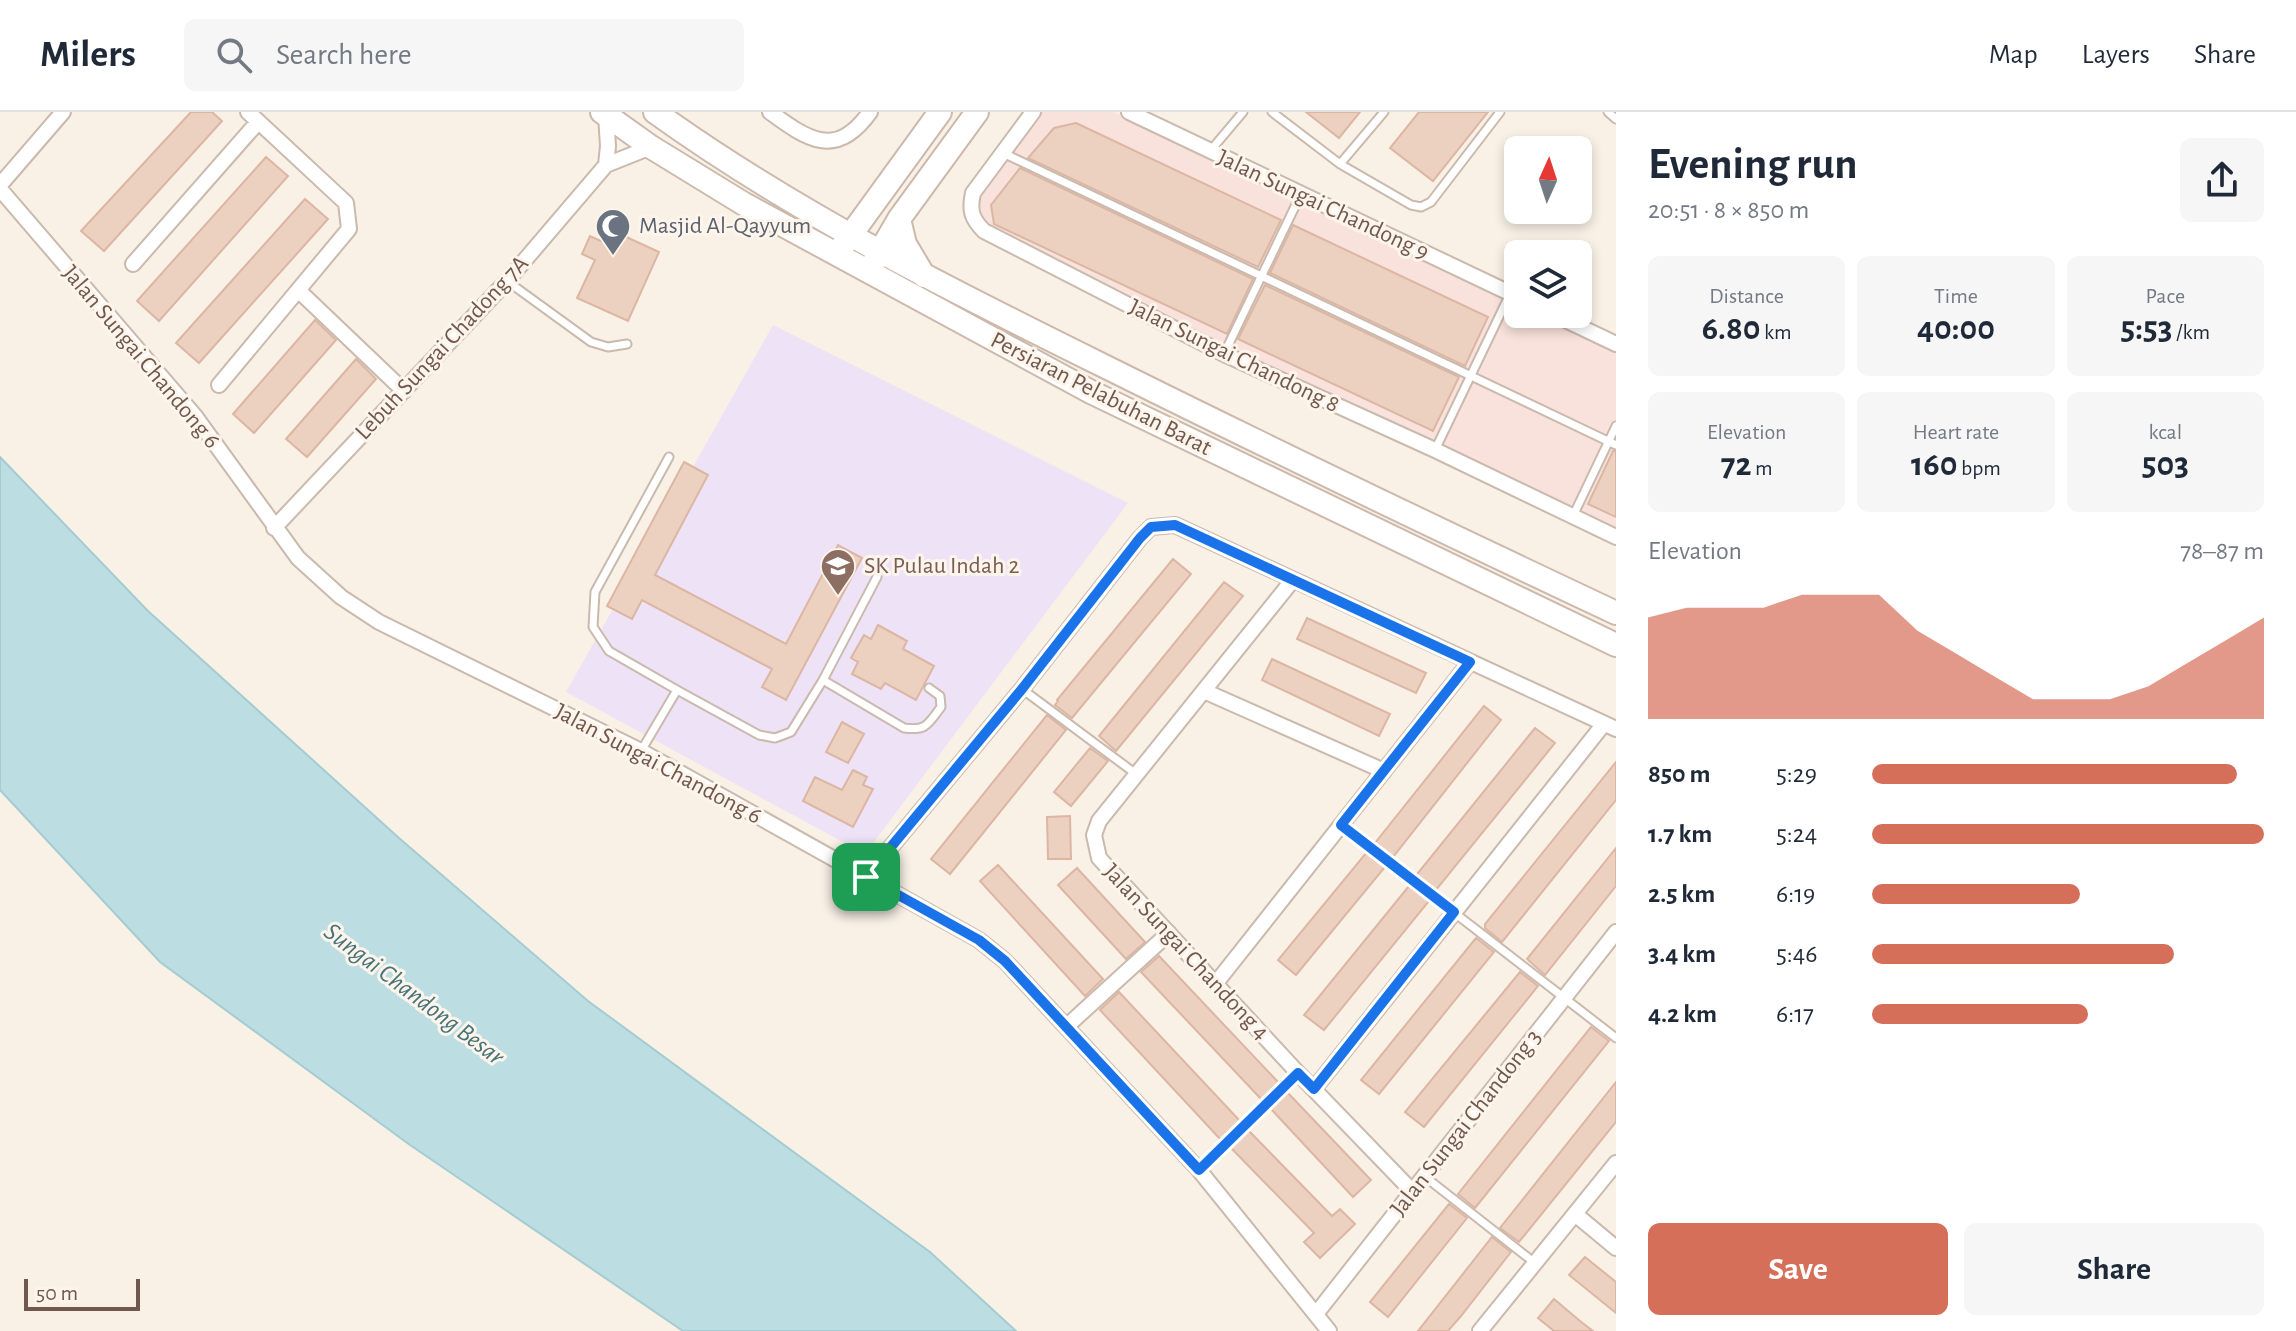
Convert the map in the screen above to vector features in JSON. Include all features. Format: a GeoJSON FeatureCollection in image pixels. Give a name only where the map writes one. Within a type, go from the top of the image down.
{"type":"FeatureCollection","features":[{"type":"Feature","properties":{"kind":"street"},"geometry":{"type":"LineString","coordinates":[[0,187],[63,112]]}},
{"type":"Feature","properties":{"kind":"street","name":"Persiaran Pelabuhan Barat"},"geometry":{"type":"LineString","coordinates":[[655,112],[809,213],[868,271],[1091,392],[1616,645]]}},
{"type":"Feature","properties":{"kind":"street"},"geometry":{"type":"LineString","coordinates":[[770,112],[803,136],[824,141],[846,137],[870,112]]}},
{"type":"Feature","properties":{"kind":"street"},"geometry":{"type":"LineString","coordinates":[[843,245],[940,112]]}},
{"type":"Feature","properties":{"kind":"street"},"geometry":{"type":"LineString","coordinates":[[868,271],[899,219],[977,112]]}},
{"type":"Feature","properties":{"kind":"street","name":"Jalan Sungai Chandong 8"},"geometry":{"type":"LineString","coordinates":[[1033,112],[973,193],[970,207],[973,221],[984,231],[1224,354],[1616,537]]}},
{"type":"Feature","properties":{"kind":"street","name":"Jalan Sungai Chandong 9"},"geometry":{"type":"LineString","coordinates":[[1129,112],[1504,291]]}},
{"type":"Feature","properties":{"kind":"street"},"geometry":{"type":"LineString","coordinates":[[604,114],[608,146],[606,165],[651,147]]}},
{"type":"Feature","properties":{"kind":"street","name":"Persiaran Pelabuhan Barat"},"geometry":{"type":"LineString","coordinates":[[604,114],[744,204],[843,245],[881,252],[925,277],[1326,476],[1616,613]]}},
{"type":"Feature","properties":{"kind":"street"},"geometry":{"type":"LineString","coordinates":[[133,264],[253,117],[346,203],[349,229],[219,385]]}},
{"type":"Feature","properties":{"kind":"street","name":"Lebuh Sungai Chadong 7A"},"geometry":{"type":"LineString","coordinates":[[274,528],[507,281],[606,165]]}},
{"type":"Feature","properties":{"kind":"street","name":"Jalan Sungai Chandong 6"},"geometry":{"type":"LineString","coordinates":[[0,187],[195,416],[298,558],[341,597],[379,622],[641,751],[979,940],[1005,961],[1199,1170],[1329,1331]]}},
{"type":"Feature","properties":{"kind":"street"},"geometry":{"type":"LineString","coordinates":[[809,213],[826,220],[845,219],[868,210]]}},
{"type":"Feature","properties":{"kind":"street"},"geometry":{"type":"LineString","coordinates":[[899,219],[905,244],[925,277]]}},
{"type":"Feature","properties":{"kind":"street"},"geometry":{"type":"LineString","coordinates":[[298,290],[404,391]]}},
{"type":"Feature","properties":{"kind":"street"},"geometry":{"type":"LineString","coordinates":[[1582,328],[1616,344]]}},
{"type":"Feature","properties":{"kind":"street"},"geometry":{"type":"LineString","coordinates":[[1311,499],[1312,489],[1326,476]]}},
{"type":"Feature","properties":{"kind":"street"},"geometry":{"type":"LineString","coordinates":[[866,877],[1151,527],[1175,525],[1610,727],[1454,912],[1314,1089]]}},
{"type":"Feature","properties":{"kind":"street","name":"Jalan Sungai Chandong 4"},"geometry":{"type":"LineString","coordinates":[[1292,581],[1099,821],[1094,835],[1099,858],[1412,1191]]}},
{"type":"Feature","properties":{"kind":"street"},"geometry":{"type":"LineString","coordinates":[[1216,983],[1470,662]]}},
{"type":"Feature","properties":{"kind":"street"},"geometry":{"type":"LineString","coordinates":[[1204,691],[1384,771]]}},
{"type":"Feature","properties":{"kind":"street","name":"Jalan Sungai Chandong 3"},"geometry":{"type":"LineString","coordinates":[[1316,1314],[1616,932]]}},
{"type":"Feature","properties":{"kind":"street"},"geometry":{"type":"LineString","coordinates":[[1067,1026],[1169,933]]}},
{"type":"Feature","properties":{"kind":"street"},"geometry":{"type":"LineString","coordinates":[[1488,1328],[1535,1263],[1616,1163]]}},
{"type":"Feature","properties":{"kind":"street"},"geometry":{"type":"LineString","coordinates":[[1575,1214],[1616,1248]]}},
{"type":"Feature","properties":{"kind":"lane"},"geometry":{"type":"LineString","coordinates":[[1210,151],[1243,112]]}},
{"type":"Feature","properties":{"kind":"lane"},"geometry":{"type":"LineString","coordinates":[[1272,112],[1340,164],[1411,205],[1421,207],[1431,202],[1500,112]]}},
{"type":"Feature","properties":{"kind":"lane"},"geometry":{"type":"LineString","coordinates":[[1340,164],[1384,112]]}},
{"type":"Feature","properties":{"kind":"lane"},"geometry":{"type":"LineString","coordinates":[[1608,112],[1616,119]]}},
{"type":"Feature","properties":{"kind":"lane"},"geometry":{"type":"LineString","coordinates":[[1003,153],[1612,443]]}},
{"type":"Feature","properties":{"kind":"lane"},"geometry":{"type":"LineString","coordinates":[[1224,354],[1301,194]]}},
{"type":"Feature","properties":{"kind":"lane"},"geometry":{"type":"LineString","coordinates":[[507,281],[591,342],[608,347],[627,344]]}},
{"type":"Feature","properties":{"kind":"lane"},"geometry":{"type":"LineString","coordinates":[[1435,450],[1504,315]]}},
{"type":"Feature","properties":{"kind":"lane"},"geometry":{"type":"LineString","coordinates":[[1573,516],[1612,443],[1616,426]]}},
{"type":"Feature","properties":{"kind":"lane"},"geometry":{"type":"LineString","coordinates":[[669,457],[595,592],[593,627],[609,651],[759,735],[775,738],[791,732],[823,680],[877,577]]}},
{"type":"Feature","properties":{"kind":"lane"},"geometry":{"type":"LineString","coordinates":[[823,680],[904,728],[917,730],[926,727],[941,707],[940,696],[929,688]]}},
{"type":"Feature","properties":{"kind":"lane"},"geometry":{"type":"LineString","coordinates":[[1022,689],[1136,774]]}},
{"type":"Feature","properties":{"kind":"lane"},"geometry":{"type":"LineString","coordinates":[[641,751],[677,690]]}},
{"type":"Feature","properties":{"kind":"lane"},"geometry":{"type":"LineString","coordinates":[[1341,825],[1616,1038]]}},
{"type":"Feature","properties":{"kind":"lane"},"geometry":{"type":"LineString","coordinates":[[1199,1170],[1298,1073]]}},
{"type":"Feature","properties":{"kind":"lane"},"geometry":{"type":"LineString","coordinates":[[1424,1176],[1535,1263]]}},
{"type":"Feature","properties":{"kind":"shaded area"},"geometry":{"type":"Polygon","coordinates":[[[1040,112],[1114,112],[1504,296],[1504,328],[1570,328],[1616,350],[1616,530],[1222,346],[990,227],[979,218],[979,196],[1040,112]]]}},
{"type":"Feature","properties":{"kind":"shaded area","name":"SK Pulau Indah 2"},"geometry":{"type":"Polygon","coordinates":[[[773,325],[1128,503],[865,854],[566,692],[773,325]]]}},
{"type":"Feature","properties":{"kind":"water","name":"Sungai Chandong Besar"},"geometry":{"type":"Polygon","coordinates":[[[0,457],[148,611],[399,838],[588,1001],[930,1252],[1016,1331],[683,1331],[410,1145],[160,962],[0,790],[0,457]]]}},
{"type":"Feature","properties":{"kind":"building"},"geometry":{"type":"Polygon","coordinates":[[[191,112],[212,112],[222,121],[104,251],[81,231],[191,112]]]}},
{"type":"Feature","properties":{"kind":"building"},"geometry":{"type":"Polygon","coordinates":[[[1306,112],[1360,112],[1339,138],[1306,112]]]}},
{"type":"Feature","properties":{"kind":"building"},"geometry":{"type":"Polygon","coordinates":[[[1419,112],[1488,112],[1433,181],[1390,148],[1419,112]]]}},
{"type":"Feature","properties":{"kind":"building"},"geometry":{"type":"Polygon","coordinates":[[[1076,123],[1281,220],[1258,267],[1028,158],[1054,128],[1076,123]]]}},
{"type":"Feature","properties":{"kind":"building"},"geometry":{"type":"Polygon","coordinates":[[[266,157],[288,176],[159,321],[137,301],[266,157]]]}},
{"type":"Feature","properties":{"kind":"building"},"geometry":{"type":"Polygon","coordinates":[[[1020,168],[1253,279],[1227,334],[994,224],[991,205],[1020,168]]]}},
{"type":"Feature","properties":{"kind":"building"},"geometry":{"type":"Polygon","coordinates":[[[305,199],[328,219],[199,363],[176,343],[305,199]]]}},
{"type":"Feature","properties":{"kind":"building"},"geometry":{"type":"Polygon","coordinates":[[[1293,225],[1488,317],[1465,366],[1270,273],[1293,225]]]}},
{"type":"Feature","properties":{"kind":"building"},"geometry":{"type":"Polygon","coordinates":[[[609,229],[659,252],[628,321],[577,298],[595,260],[582,254],[590,236],[603,242],[609,229]]]}},
{"type":"Feature","properties":{"kind":"building"},"geometry":{"type":"Polygon","coordinates":[[[1265,285],[1459,377],[1433,431],[1238,339],[1265,285]]]}},
{"type":"Feature","properties":{"kind":"building"},"geometry":{"type":"Polygon","coordinates":[[[315,320],[336,340],[254,433],[233,414],[315,320]]]}},
{"type":"Feature","properties":{"kind":"building"},"geometry":{"type":"Polygon","coordinates":[[[356,359],[376,379],[307,457],[286,439],[356,359]]]}},
{"type":"Feature","properties":{"kind":"building"},"geometry":{"type":"Polygon","coordinates":[[[1613,451],[1616,451],[1616,517],[1588,504],[1613,451]]]}},
{"type":"Feature","properties":{"kind":"building"},"geometry":{"type":"Polygon","coordinates":[[[684,462],[708,475],[655,575],[786,644],[838,545],[862,558],[786,700],[762,687],[772,669],[642,600],[632,619],[607,606],[684,462]]]}},
{"type":"Feature","properties":{"kind":"building"},"geometry":{"type":"Polygon","coordinates":[[[1173,559],[1191,574],[1072,718],[1055,705],[1057,700],[1173,559]]]}},
{"type":"Feature","properties":{"kind":"building"},"geometry":{"type":"Polygon","coordinates":[[[1224,582],[1243,596],[1116,751],[1099,736],[1224,582]]]}},
{"type":"Feature","properties":{"kind":"building"},"geometry":{"type":"Polygon","coordinates":[[[1307,618],[1426,673],[1416,693],[1297,639],[1307,618]]]}},
{"type":"Feature","properties":{"kind":"building"},"geometry":{"type":"Polygon","coordinates":[[[878,625],[907,641],[903,649],[934,666],[916,700],[885,683],[881,689],[852,674],[858,662],[851,658],[864,635],[871,639],[878,625]]]}},
{"type":"Feature","properties":{"kind":"building"},"geometry":{"type":"Polygon","coordinates":[[[1272,659],[1390,714],[1379,736],[1262,680],[1272,659]]]}},
{"type":"Feature","properties":{"kind":"building"},"geometry":{"type":"Polygon","coordinates":[[[1484,706],[1501,720],[1393,857],[1375,843],[1484,706]]]}},
{"type":"Feature","properties":{"kind":"building"},"geometry":{"type":"Polygon","coordinates":[[[1047,715],[1066,730],[950,874],[931,859],[1047,715]]]}},
{"type":"Feature","properties":{"kind":"building"},"geometry":{"type":"Polygon","coordinates":[[[842,722],[864,734],[848,763],[826,752],[842,722]]]}},
{"type":"Feature","properties":{"kind":"building"},"geometry":{"type":"Polygon","coordinates":[[[1535,728],[1555,743],[1436,890],[1417,876],[1418,873],[1535,728]]]}},
{"type":"Feature","properties":{"kind":"building"},"geometry":{"type":"Polygon","coordinates":[[[1090,748],[1108,761],[1071,806],[1054,792],[1090,748]]]}},
{"type":"Feature","properties":{"kind":"building"},"geometry":{"type":"Polygon","coordinates":[[[1616,762],[1616,800],[1502,942],[1485,928],[1485,924],[1616,762]]]}},
{"type":"Feature","properties":{"kind":"building"},"geometry":{"type":"Polygon","coordinates":[[[853,770],[867,777],[863,785],[873,789],[853,827],[803,801],[815,777],[842,790],[853,770]]]}},
{"type":"Feature","properties":{"kind":"building"},"geometry":{"type":"Polygon","coordinates":[[[1070,816],[1071,859],[1048,859],[1047,817],[1070,816]]]}},
{"type":"Feature","properties":{"kind":"building"},"geometry":{"type":"Polygon","coordinates":[[[1616,848],[1616,886],[1545,975],[1527,959],[1616,848]]]}},
{"type":"Feature","properties":{"kind":"building"},"geometry":{"type":"Polygon","coordinates":[[[1366,853],[1385,867],[1296,975],[1278,960],[1366,853]]]}},
{"type":"Feature","properties":{"kind":"building"},"geometry":{"type":"Polygon","coordinates":[[[998,865],[1103,979],[1085,996],[980,881],[998,865]]]}},
{"type":"Feature","properties":{"kind":"building"},"geometry":{"type":"Polygon","coordinates":[[[1077,868],[1145,942],[1126,959],[1058,885],[1077,868]]]}},
{"type":"Feature","properties":{"kind":"building"},"geometry":{"type":"Polygon","coordinates":[[[1409,886],[1429,901],[1324,1030],[1304,1015],[1409,886]]]}},
{"type":"Feature","properties":{"kind":"building"},"geometry":{"type":"Polygon","coordinates":[[[1476,938],[1494,952],[1379,1094],[1361,1080],[1476,938]]]}},
{"type":"Feature","properties":{"kind":"building"},"geometry":{"type":"Polygon","coordinates":[[[1159,956],[1279,1083],[1262,1100],[1141,972],[1159,956]]]}},
{"type":"Feature","properties":{"kind":"building"},"geometry":{"type":"Polygon","coordinates":[[[1520,972],[1538,986],[1424,1127],[1405,1112],[1520,972]]]}},
{"type":"Feature","properties":{"kind":"building"},"geometry":{"type":"Polygon","coordinates":[[[1119,992],[1240,1121],[1221,1140],[1100,1010],[1119,992]]]}},
{"type":"Feature","properties":{"kind":"building"},"geometry":{"type":"Polygon","coordinates":[[[1591,1027],[1609,1041],[1475,1208],[1458,1194],[1591,1027]]]}},
{"type":"Feature","properties":{"kind":"building"},"geometry":{"type":"Polygon","coordinates":[[[1616,1082],[1616,1122],[1519,1242],[1500,1228],[1616,1082]]]}},
{"type":"Feature","properties":{"kind":"building"},"geometry":{"type":"Polygon","coordinates":[[[1288,1093],[1371,1180],[1353,1197],[1271,1109],[1288,1093]]]}},
{"type":"Feature","properties":{"kind":"building"},"geometry":{"type":"Polygon","coordinates":[[[1249,1131],[1332,1216],[1340,1209],[1355,1224],[1320,1258],[1304,1242],[1314,1233],[1231,1148],[1249,1131]]]}},
{"type":"Feature","properties":{"kind":"building"},"geometry":{"type":"Polygon","coordinates":[[[1449,1204],[1467,1218],[1388,1317],[1370,1302],[1449,1204]]]}},
{"type":"Feature","properties":{"kind":"building"},"geometry":{"type":"Polygon","coordinates":[[[1492,1237],[1511,1252],[1461,1316],[1448,1331],[1418,1331],[1492,1237]]]}},
{"type":"Feature","properties":{"kind":"building"},"geometry":{"type":"Polygon","coordinates":[[[1585,1257],[1616,1282],[1616,1313],[1569,1275],[1585,1257]]]}},
{"type":"Feature","properties":{"kind":"building"},"geometry":{"type":"Polygon","coordinates":[[[1554,1299],[1593,1331],[1554,1331],[1538,1318],[1554,1299]]]}},
{"type":"Feature","properties":{"kind":"place","name":"Masjid Al-Qayyum"},"geometry":{"type":"Point","coordinates":[613,257]}},
{"type":"Feature","properties":{"kind":"place","name":"SK Pulau Indah 2"},"geometry":{"type":"Point","coordinates":[838,597]}},
{"type":"Feature","properties":{"kind":"route"},"geometry":{"type":"LineString","coordinates":[[1175,525],[1470,662],[1341,825],[1454,912],[1314,1089],[1298,1073],[1199,1170],[1005,961],[979,940],[866,877],[1151,527],[1175,525]]}}]}
